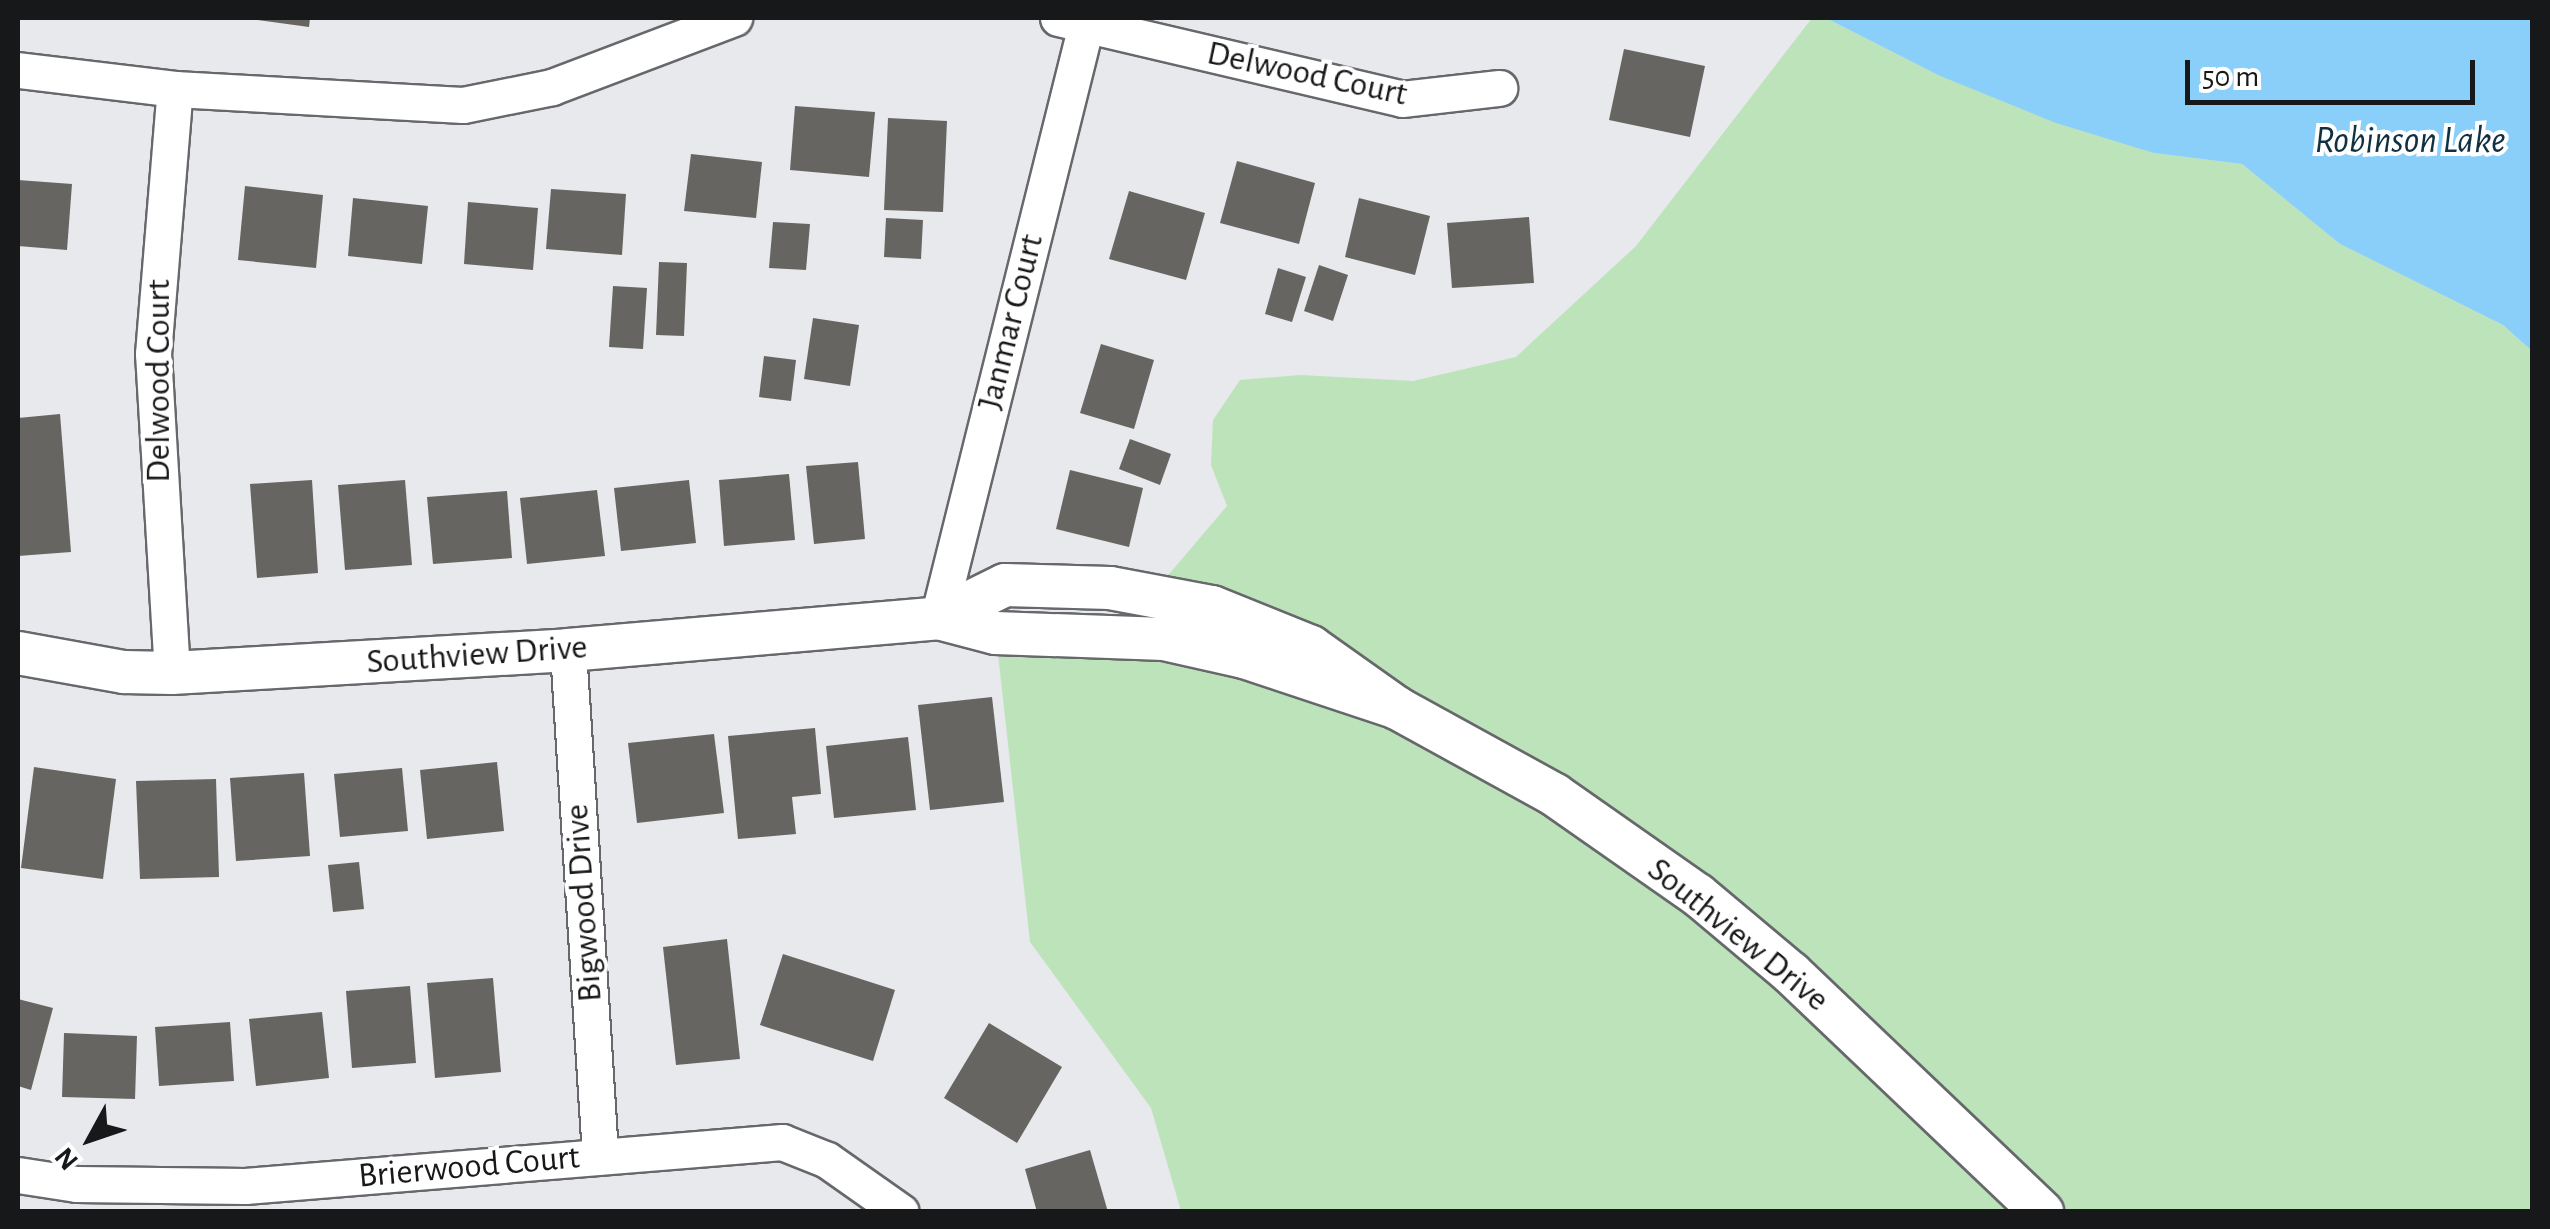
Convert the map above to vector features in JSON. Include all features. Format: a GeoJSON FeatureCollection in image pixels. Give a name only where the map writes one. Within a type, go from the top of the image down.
{"type":"FeatureCollection","features":[{"type":"Feature","properties":{"kind":"street"},"geometry":{"type":"LineString","coordinates":[[18,70],[174,89],[463,105],[552,86],[734,18]]}},
{"type":"Feature","properties":{"kind":"street","name":"Delwood Court"},"geometry":{"type":"LineString","coordinates":[[1072,22],[1402,99],[1499,88]]}},
{"type":"Feature","properties":{"kind":"street","name":"Janmar Court"},"geometry":{"type":"LineString","coordinates":[[938,618],[1072,22]]}},
{"type":"Feature","properties":{"kind":"street","name":"Delwood Court"},"geometry":{"type":"LineString","coordinates":[[172,673],[153,354],[174,89]]}},
{"type":"Feature","properties":{"kind":"street","name":"Southview Drive"},"geometry":{"type":"LineString","coordinates":[[18,653],[124,672],[172,673],[568,650],[938,618],[1004,585],[1110,588],[1212,607],[1311,647],[1397,708],[1555,795],[1698,895],[1791,973],[2042,1212]]}},
{"type":"Feature","properties":{"kind":"street","name":"Bigwood Drive"},"geometry":{"type":"LineString","coordinates":[[568,650],[600,1155]]}},
{"type":"Feature","properties":{"kind":"street","name":"Brierwood Court"},"geometry":{"type":"LineString","coordinates":[[18,1175],[76,1184],[245,1186],[782,1142],[827,1160],[901,1212]]}},
{"type":"Feature","properties":{"kind":"green space"},"geometry":{"type":"Polygon","coordinates":[[[1812,18],[1826,18],[1938,75],[2154,153],[2242,164],[2340,244],[2503,325],[2532,351],[2532,1211],[1181,1211],[1151,1108],[1030,942],[996,636],[1091,636],[1170,573],[1227,506],[1211,465],[1213,420],[1240,380],[1300,375],[1413,381],[1516,357],[1636,246],[1812,18]]]}},
{"type":"Feature","properties":{"kind":"water","name":"Robinson Lake"},"geometry":{"type":"Polygon","coordinates":[[[1826,18],[2532,18],[2532,351],[2503,325],[2340,244],[2242,164],[2154,153],[2056,123],[1938,75],[1826,18]]]}},
{"type":"Feature","properties":{"kind":"building"},"geometry":{"type":"Polygon","coordinates":[[[243,18],[310,18],[309,27],[243,18]]]}},
{"type":"Feature","properties":{"kind":"building"},"geometry":{"type":"Polygon","coordinates":[[[1624,49],[1705,66],[1690,137],[1609,120],[1624,49]]]}},
{"type":"Feature","properties":{"kind":"building"},"geometry":{"type":"Polygon","coordinates":[[[795,106],[875,112],[869,177],[790,170],[795,106]]]}},
{"type":"Feature","properties":{"kind":"building"},"geometry":{"type":"Polygon","coordinates":[[[888,118],[947,121],[943,212],[884,210],[888,118]]]}},
{"type":"Feature","properties":{"kind":"building"},"geometry":{"type":"Polygon","coordinates":[[[691,154],[762,162],[756,218],[684,211],[691,154]]]}},
{"type":"Feature","properties":{"kind":"building"},"geometry":{"type":"Polygon","coordinates":[[[1237,161],[1315,183],[1299,244],[1220,223],[1237,161]]]}},
{"type":"Feature","properties":{"kind":"building"},"geometry":{"type":"Polygon","coordinates":[[[18,180],[72,184],[67,250],[18,246],[18,180]]]}},
{"type":"Feature","properties":{"kind":"building"},"geometry":{"type":"Polygon","coordinates":[[[245,186],[323,195],[316,268],[238,260],[245,186]]]}},
{"type":"Feature","properties":{"kind":"building"},"geometry":{"type":"Polygon","coordinates":[[[551,189],[626,194],[622,255],[546,249],[551,189]]]}},
{"type":"Feature","properties":{"kind":"building"},"geometry":{"type":"Polygon","coordinates":[[[1129,191],[1205,213],[1186,280],[1109,259],[1129,191]]]}},
{"type":"Feature","properties":{"kind":"building"},"geometry":{"type":"Polygon","coordinates":[[[353,198],[428,206],[422,264],[348,256],[353,198]]]}},
{"type":"Feature","properties":{"kind":"building"},"geometry":{"type":"Polygon","coordinates":[[[1359,198],[1430,216],[1415,275],[1345,257],[1359,198]]]}},
{"type":"Feature","properties":{"kind":"building"},"geometry":{"type":"Polygon","coordinates":[[[468,202],[538,208],[533,270],[464,264],[468,202]]]}},
{"type":"Feature","properties":{"kind":"building"},"geometry":{"type":"Polygon","coordinates":[[[1529,217],[1534,283],[1452,288],[1447,223],[1529,217]]]}},
{"type":"Feature","properties":{"kind":"building"},"geometry":{"type":"Polygon","coordinates":[[[886,218],[923,220],[921,259],[884,257],[886,218]]]}},
{"type":"Feature","properties":{"kind":"building"},"geometry":{"type":"Polygon","coordinates":[[[773,222],[810,224],[806,270],[769,268],[773,222]]]}},
{"type":"Feature","properties":{"kind":"building"},"geometry":{"type":"Polygon","coordinates":[[[659,262],[687,263],[684,336],[656,335],[659,262]]]}},
{"type":"Feature","properties":{"kind":"building"},"geometry":{"type":"Polygon","coordinates":[[[1319,265],[1348,275],[1333,321],[1304,311],[1319,265]]]}},
{"type":"Feature","properties":{"kind":"building"},"geometry":{"type":"Polygon","coordinates":[[[1278,268],[1306,277],[1292,322],[1265,314],[1278,268]]]}},
{"type":"Feature","properties":{"kind":"building"},"geometry":{"type":"Polygon","coordinates":[[[613,286],[647,288],[643,349],[609,347],[613,286]]]}},
{"type":"Feature","properties":{"kind":"building"},"geometry":{"type":"Polygon","coordinates":[[[813,318],[859,325],[850,386],[804,379],[813,318]]]}},
{"type":"Feature","properties":{"kind":"building"},"geometry":{"type":"Polygon","coordinates":[[[1101,344],[1154,360],[1134,429],[1080,413],[1101,344]]]}},
{"type":"Feature","properties":{"kind":"building"},"geometry":{"type":"Polygon","coordinates":[[[764,356],[796,360],[791,401],[759,397],[764,356]]]}},
{"type":"Feature","properties":{"kind":"building"},"geometry":{"type":"Polygon","coordinates":[[[60,414],[71,552],[18,556],[18,418],[60,414]]]}},
{"type":"Feature","properties":{"kind":"building"},"geometry":{"type":"Polygon","coordinates":[[[1130,439],[1171,454],[1160,485],[1119,469],[1130,439]]]}},
{"type":"Feature","properties":{"kind":"building"},"geometry":{"type":"Polygon","coordinates":[[[858,462],[865,539],[814,544],[806,466],[858,462]]]}},
{"type":"Feature","properties":{"kind":"building"},"geometry":{"type":"Polygon","coordinates":[[[1070,470],[1143,488],[1129,547],[1056,529],[1070,470]]]}},
{"type":"Feature","properties":{"kind":"building"},"geometry":{"type":"Polygon","coordinates":[[[789,474],[795,540],[724,546],[719,480],[789,474]]]}},
{"type":"Feature","properties":{"kind":"building"},"geometry":{"type":"Polygon","coordinates":[[[312,480],[318,573],[257,578],[250,484],[312,480]]]}},
{"type":"Feature","properties":{"kind":"building"},"geometry":{"type":"Polygon","coordinates":[[[405,480],[412,565],[345,570],[338,485],[405,480]]]}},
{"type":"Feature","properties":{"kind":"building"},"geometry":{"type":"Polygon","coordinates":[[[689,480],[696,543],[621,551],[614,488],[689,480]]]}},
{"type":"Feature","properties":{"kind":"building"},"geometry":{"type":"Polygon","coordinates":[[[597,490],[605,556],[527,564],[520,498],[597,490]]]}},
{"type":"Feature","properties":{"kind":"building"},"geometry":{"type":"Polygon","coordinates":[[[507,491],[512,558],[433,564],[427,497],[507,491]]]}},
{"type":"Feature","properties":{"kind":"building"},"geometry":{"type":"Polygon","coordinates":[[[992,697],[1004,802],[930,810],[918,705],[992,697]]]}},
{"type":"Feature","properties":{"kind":"building"},"geometry":{"type":"Polygon","coordinates":[[[815,728],[821,794],[792,797],[796,834],[738,839],[728,736],[815,728]]]}},
{"type":"Feature","properties":{"kind":"building"},"geometry":{"type":"Polygon","coordinates":[[[714,734],[724,813],[637,823],[628,743],[714,734]]]}},
{"type":"Feature","properties":{"kind":"building"},"geometry":{"type":"Polygon","coordinates":[[[908,737],[916,810],[834,818],[826,746],[908,737]]]}},
{"type":"Feature","properties":{"kind":"building"},"geometry":{"type":"Polygon","coordinates":[[[497,762],[504,831],[427,839],[420,770],[497,762]]]}},
{"type":"Feature","properties":{"kind":"building"},"geometry":{"type":"Polygon","coordinates":[[[34,767],[116,779],[103,879],[21,868],[34,767]]]}},
{"type":"Feature","properties":{"kind":"building"},"geometry":{"type":"Polygon","coordinates":[[[402,768],[408,831],[340,837],[334,774],[402,768]]]}},
{"type":"Feature","properties":{"kind":"building"},"geometry":{"type":"Polygon","coordinates":[[[304,773],[310,856],[236,861],[230,778],[304,773]]]}},
{"type":"Feature","properties":{"kind":"building"},"geometry":{"type":"Polygon","coordinates":[[[216,779],[219,877],[140,879],[136,781],[216,779]]]}},
{"type":"Feature","properties":{"kind":"building"},"geometry":{"type":"Polygon","coordinates":[[[359,862],[364,909],[333,912],[328,865],[359,862]]]}},
{"type":"Feature","properties":{"kind":"building"},"geometry":{"type":"Polygon","coordinates":[[[727,939],[740,1059],[676,1065],[663,947],[727,939]]]}},
{"type":"Feature","properties":{"kind":"building"},"geometry":{"type":"Polygon","coordinates":[[[783,954],[895,990],[873,1061],[760,1025],[783,954]]]}},
{"type":"Feature","properties":{"kind":"building"},"geometry":{"type":"Polygon","coordinates":[[[493,978],[501,1072],[435,1078],[427,983],[493,978]]]}},
{"type":"Feature","properties":{"kind":"building"},"geometry":{"type":"Polygon","coordinates":[[[410,986],[416,1063],[352,1068],[346,991],[410,986]]]}},
{"type":"Feature","properties":{"kind":"building"},"geometry":{"type":"Polygon","coordinates":[[[18,999],[53,1008],[31,1090],[18,1086],[18,999]]]}},
{"type":"Feature","properties":{"kind":"building"},"geometry":{"type":"Polygon","coordinates":[[[322,1012],[329,1078],[256,1086],[249,1019],[322,1012]]]}},
{"type":"Feature","properties":{"kind":"building"},"geometry":{"type":"Polygon","coordinates":[[[230,1022],[234,1081],[159,1086],[155,1027],[230,1022]]]}},
{"type":"Feature","properties":{"kind":"building"},"geometry":{"type":"Polygon","coordinates":[[[989,1023],[1062,1067],[1017,1143],[944,1098],[989,1023]]]}},
{"type":"Feature","properties":{"kind":"building"},"geometry":{"type":"Polygon","coordinates":[[[64,1033],[137,1036],[135,1099],[62,1097],[64,1033]]]}},
{"type":"Feature","properties":{"kind":"building"},"geometry":{"type":"Polygon","coordinates":[[[1090,1150],[1108,1212],[1037,1212],[1025,1169],[1090,1150]]]}}]}
